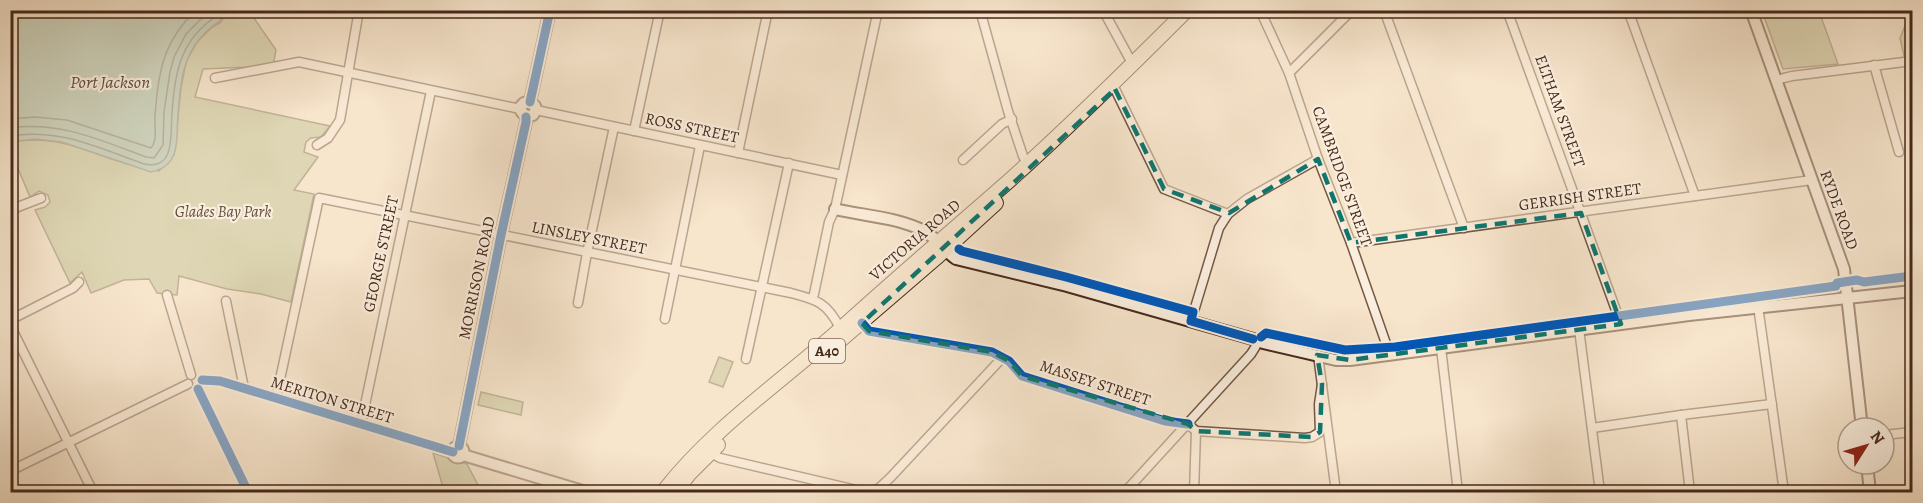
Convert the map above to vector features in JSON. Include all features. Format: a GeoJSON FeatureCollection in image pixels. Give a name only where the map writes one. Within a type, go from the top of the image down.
{"type":"FeatureCollection","features":[{"type":"Feature","properties":{"kind":"highway","name":"VICTORIA ROAD"},"geometry":{"type":"LineString","coordinates":[[663,492],[682,467],[862,323],[1187,10]]}},
{"type":"Feature","properties":{"kind":"highway","name":"VICTORIA ROAD"},"geometry":{"type":"LineString","coordinates":[[675,492],[706,450],[887,286],[942,247],[1030,171],[1197,10]]}},
{"type":"Feature","properties":{"kind":"main road","name":"MORRISON ROAD"},"geometry":{"type":"LineString","coordinates":[[458,451],[501,235],[550,10]]}},
{"type":"Feature","properties":{"kind":"main road","name":"RYDE ROAD"},"geometry":{"type":"LineString","coordinates":[[1751,10],[1844,269],[1861,416]]}},
{"type":"Feature","properties":{"kind":"main road"},"geometry":{"type":"LineString","coordinates":[[835,209],[918,228],[927,232],[956,259],[1067,286],[1191,321],[1257,343],[1343,360],[1758,306],[1912,291]]}},
{"type":"Feature","properties":{"kind":"main road","name":"MERITON STREET"},"geometry":{"type":"LineString","coordinates":[[458,451],[586,492]]}},
{"type":"Feature","properties":{"kind":"main road"},"geometry":{"type":"LineString","coordinates":[[1868,476],[1870,492]]}},
{"type":"Feature","properties":{"kind":"street"},"geometry":{"type":"LineString","coordinates":[[317,145],[328,138],[340,120],[359,10]]}},
{"type":"Feature","properties":{"kind":"street"},"geometry":{"type":"LineString","coordinates":[[634,131],[660,10]]}},
{"type":"Feature","properties":{"kind":"street"},"geometry":{"type":"LineString","coordinates":[[738,153],[768,10]]}},
{"type":"Feature","properties":{"kind":"street"},"geometry":{"type":"LineString","coordinates":[[812,299],[828,222],[835,209],[878,10]]}},
{"type":"Feature","properties":{"kind":"street"},"geometry":{"type":"LineString","coordinates":[[980,10],[1027,164]]}},
{"type":"Feature","properties":{"kind":"street"},"geometry":{"type":"LineString","coordinates":[[1103,10],[1132,63]]}},
{"type":"Feature","properties":{"kind":"street","name":"CAMBRIDGE STREET"},"geometry":{"type":"LineString","coordinates":[[1260,10],[1289,73],[1390,355]]}},
{"type":"Feature","properties":{"kind":"street"},"geometry":{"type":"LineString","coordinates":[[1289,73],[1352,10]]}},
{"type":"Feature","properties":{"kind":"street"},"geometry":{"type":"LineString","coordinates":[[1384,10],[1464,228]]}},
{"type":"Feature","properties":{"kind":"street","name":"ELTHAM STREET"},"geometry":{"type":"LineString","coordinates":[[1507,10],[1621,324]]}},
{"type":"Feature","properties":{"kind":"street"},"geometry":{"type":"LineString","coordinates":[[1628,10],[1695,196]]}},
{"type":"Feature","properties":{"kind":"street"},"geometry":{"type":"LineString","coordinates":[[1776,80],[1912,61]]}},
{"type":"Feature","properties":{"kind":"street","name":"ROSS STREET"},"geometry":{"type":"LineString","coordinates":[[215,78],[299,62],[842,175]]}},
{"type":"Feature","properties":{"kind":"street"},"geometry":{"type":"LineString","coordinates":[[1874,65],[1899,152]]}},
{"type":"Feature","properties":{"kind":"street"},"geometry":{"type":"LineString","coordinates":[[1115,89],[1164,189],[1228,214]]}},
{"type":"Feature","properties":{"kind":"street","name":"GEORGE STREET"},"geometry":{"type":"LineString","coordinates":[[361,424],[431,91]]}},
{"type":"Feature","properties":{"kind":"street"},"geometry":{"type":"LineString","coordinates":[[963,160],[1002,124],[1012,120]]}},
{"type":"Feature","properties":{"kind":"street"},"geometry":{"type":"LineString","coordinates":[[578,303],[614,127]]}},
{"type":"Feature","properties":{"kind":"street"},"geometry":{"type":"LineString","coordinates":[[665,320],[700,146]]}},
{"type":"Feature","properties":{"kind":"street"},"geometry":{"type":"LineString","coordinates":[[1191,321],[1219,228],[1228,214],[1247,199],[1318,159]]}},
{"type":"Feature","properties":{"kind":"street"},"geometry":{"type":"LineString","coordinates":[[746,359],[789,163]]}},
{"type":"Feature","properties":{"kind":"street","name":"GERRISH STREET"},"geometry":{"type":"LineString","coordinates":[[1351,243],[1812,180]]}},
{"type":"Feature","properties":{"kind":"street"},"geometry":{"type":"LineString","coordinates":[[10,210],[41,198]]}},
{"type":"Feature","properties":{"kind":"street","name":"LINSLEY STREET"},"geometry":{"type":"LineString","coordinates":[[276,398],[319,198],[763,287],[812,299],[829,310],[840,328]]}},
{"type":"Feature","properties":{"kind":"street"},"geometry":{"type":"LineString","coordinates":[[10,320],[73,288],[79,282]]}},
{"type":"Feature","properties":{"kind":"street"},"geometry":{"type":"LineString","coordinates":[[167,295],[189,380],[198,389],[248,492]]}},
{"type":"Feature","properties":{"kind":"street"},"geometry":{"type":"LineString","coordinates":[[226,302],[244,388]]}},
{"type":"Feature","properties":{"kind":"street"},"geometry":{"type":"LineString","coordinates":[[1758,306],[1784,492]]}},
{"type":"Feature","properties":{"kind":"street","name":"MASSEY STREET"},"geometry":{"type":"LineString","coordinates":[[862,323],[869,331],[977,349],[1003,357],[1009,360],[1022,376],[1165,421],[1188,424]]}},
{"type":"Feature","properties":{"kind":"street"},"geometry":{"type":"LineString","coordinates":[[10,325],[93,492]]}},
{"type":"Feature","properties":{"kind":"street"},"geometry":{"type":"LineString","coordinates":[[1579,329],[1600,492]]}},
{"type":"Feature","properties":{"kind":"street"},"geometry":{"type":"LineString","coordinates":[[1125,492],[1251,354],[1257,343]]}},
{"type":"Feature","properties":{"kind":"street"},"geometry":{"type":"LineString","coordinates":[[1441,348],[1458,492]]}},
{"type":"Feature","properties":{"kind":"street"},"geometry":{"type":"LineString","coordinates":[[1318,355],[1336,492]]}},
{"type":"Feature","properties":{"kind":"street"},"geometry":{"type":"LineString","coordinates":[[706,450],[720,458],[866,492],[877,490],[1003,357]]}},
{"type":"Feature","properties":{"kind":"street","name":"MERITON STREET"},"geometry":{"type":"LineString","coordinates":[[189,380],[199,377],[202,380],[220,381],[458,451]]}},
{"type":"Feature","properties":{"kind":"street"},"geometry":{"type":"LineString","coordinates":[[10,471],[189,380]]}},
{"type":"Feature","properties":{"kind":"street"},"geometry":{"type":"LineString","coordinates":[[198,389],[202,385],[202,380]]}},
{"type":"Feature","properties":{"kind":"street"},"geometry":{"type":"LineString","coordinates":[[1188,424],[1196,431],[1312,437],[1320,432],[1319,404],[1322,384]]}},
{"type":"Feature","properties":{"kind":"street"},"geometry":{"type":"LineString","coordinates":[[1592,428],[1772,404]]}},
{"type":"Feature","properties":{"kind":"street"},"geometry":{"type":"LineString","coordinates":[[1681,415],[1690,492]]}},
{"type":"Feature","properties":{"kind":"street"},"geometry":{"type":"LineString","coordinates":[[1194,492],[1196,431]]}},
{"type":"Feature","properties":{"kind":"street"},"geometry":{"type":"LineString","coordinates":[[1896,434],[1912,432]]}},
{"type":"Feature","properties":{"kind":"highlighted area"},"geometry":{"type":"Polygon","coordinates":[[[1115,89],[1164,189],[1229,213],[1318,159],[1351,243],[1581,213],[1621,324],[1350,360],[1317,355],[1322,384],[1320,432],[1312,437],[1196,431],[1188,424],[1022,376],[1009,361],[992,352],[869,331],[862,323],[1115,89]]]}},
{"type":"Feature","properties":{"kind":"green space","name":"Glades Bay Park"},"geometry":{"type":"Polygon","coordinates":[[[227,11],[249,11],[276,50],[273,66],[203,69],[195,97],[330,126],[321,137],[311,138],[306,142],[304,152],[318,157],[294,190],[314,194],[291,302],[261,294],[227,289],[179,276],[177,295],[157,293],[149,279],[124,280],[91,293],[82,272],[70,283],[35,210],[45,207],[50,202],[48,195],[39,191],[30,197],[11,152],[10,142],[40,140],[66,144],[159,171],[174,155],[186,62],[197,42],[221,22],[227,11]]]}},
{"type":"Feature","properties":{"kind":"green space"},"geometry":{"type":"Polygon","coordinates":[[[1762,11],[1819,11],[1838,64],[1783,69],[1762,11]]]}},
{"type":"Feature","properties":{"kind":"green space"},"geometry":{"type":"Polygon","coordinates":[[[1911,11],[1912,55],[1904,56],[1900,38],[1911,11]]]}},
{"type":"Feature","properties":{"kind":"green space"},"geometry":{"type":"Polygon","coordinates":[[[719,357],[733,362],[723,387],[709,382],[719,357]]]}},
{"type":"Feature","properties":{"kind":"green space"},"geometry":{"type":"Polygon","coordinates":[[[481,392],[523,402],[521,415],[478,405],[481,392]]]}},
{"type":"Feature","properties":{"kind":"green space"},"geometry":{"type":"Polygon","coordinates":[[[433,453],[467,464],[478,485],[444,491],[433,453]]]}},
{"type":"Feature","properties":{"kind":"water","name":"Port Jackson"},"geometry":{"type":"Polygon","coordinates":[[[11,10],[227,11],[221,20],[199,39],[187,61],[180,89],[177,142],[173,157],[168,164],[151,172],[62,142],[35,139],[11,142],[11,10]]]}},
{"type":"Feature","properties":{"kind":"cycle path"},"geometry":{"type":"LineString","coordinates":[[530,102],[550,10]]}},
{"type":"Feature","properties":{"kind":"cycle path"},"geometry":{"type":"LineString","coordinates":[[459,446],[526,117]]}},
{"type":"Feature","properties":{"kind":"cycle path"},"geometry":{"type":"LineString","coordinates":[[959,249],[1193,312],[1191,321],[1253,339]]}},
{"type":"Feature","properties":{"kind":"cycle path"},"geometry":{"type":"LineString","coordinates":[[1261,337],[1266,333],[1345,350],[1395,347],[1836,286],[1837,283],[1857,280],[1864,282],[1912,276]]}},
{"type":"Feature","properties":{"kind":"cycle path"},"geometry":{"type":"LineString","coordinates":[[862,323],[869,331],[992,352],[1009,361],[1022,376],[1165,421],[1188,424]]}},
{"type":"Feature","properties":{"kind":"cycle path"},"geometry":{"type":"LineString","coordinates":[[202,380],[220,381],[453,452]]}},
{"type":"Feature","properties":{"kind":"cycle path"},"geometry":{"type":"LineString","coordinates":[[198,389],[248,492]]}}]}
